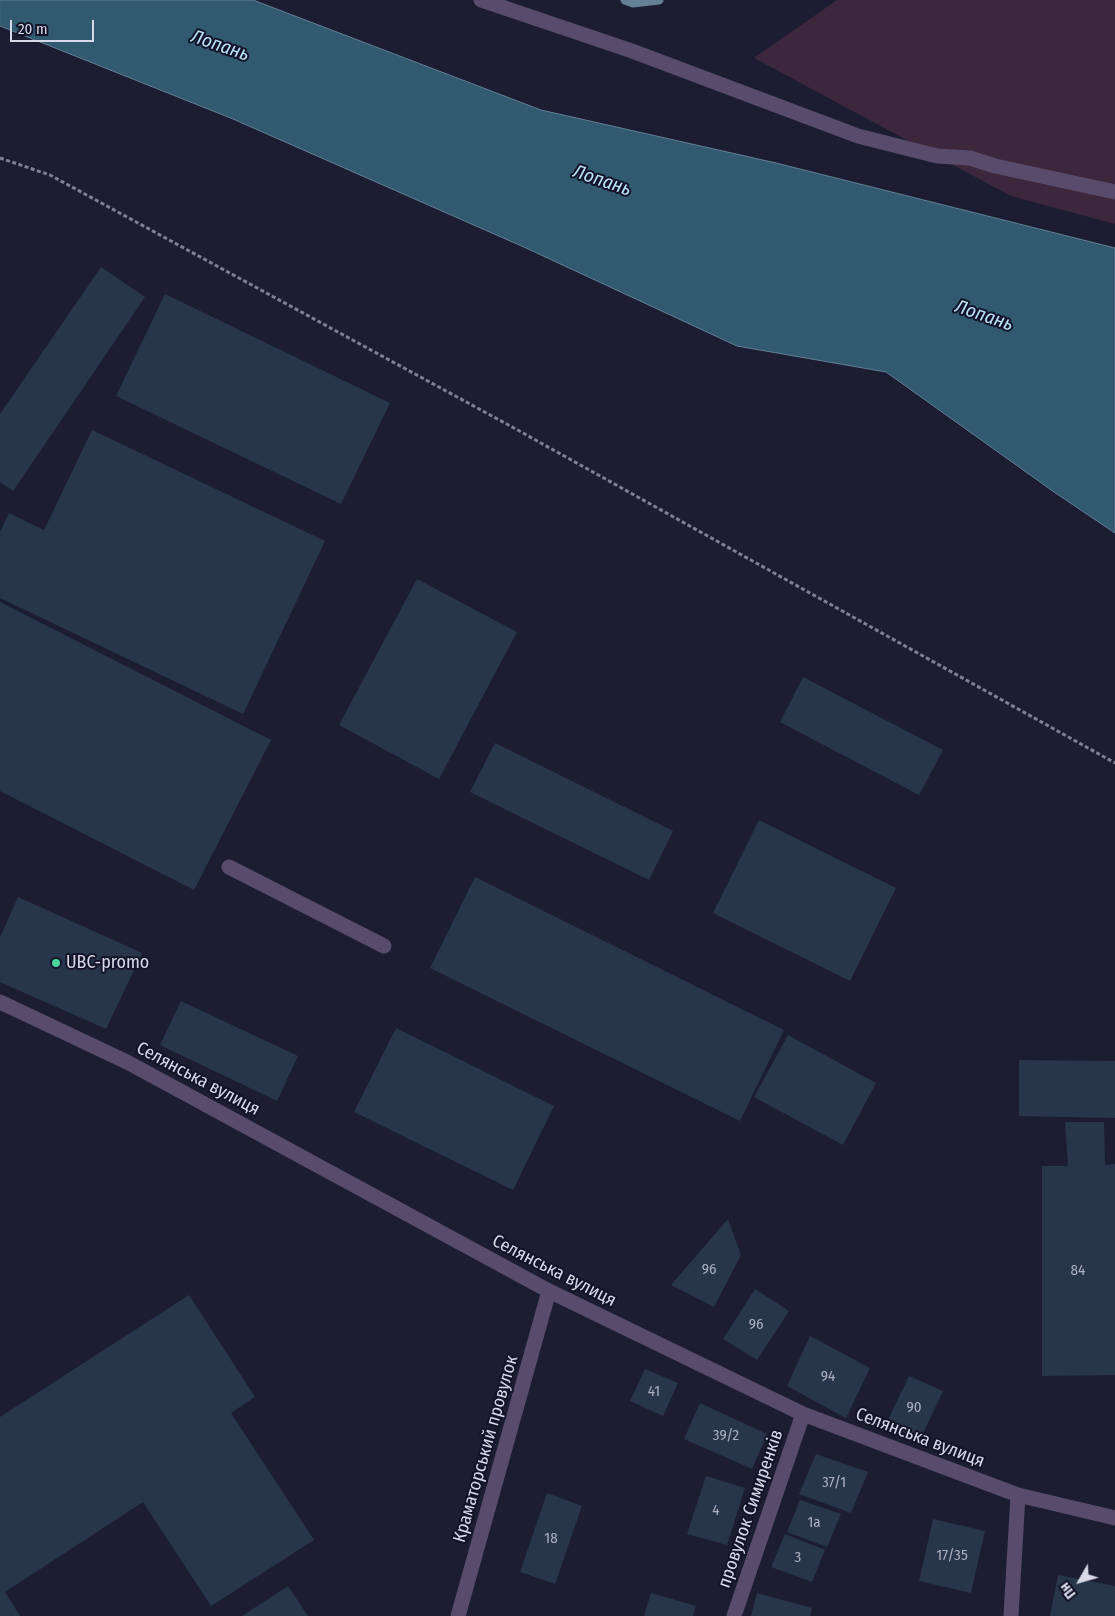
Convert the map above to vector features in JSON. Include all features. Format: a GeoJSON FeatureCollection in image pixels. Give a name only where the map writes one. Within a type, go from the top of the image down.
{"type":"FeatureCollection","features":[{"type":"Feature","properties":{"kind":"street"},"geometry":{"type":"LineString","coordinates":[[481,0],[632,51],[858,136],[938,156],[970,158],[995,166],[1115,192]]}},
{"type":"Feature","properties":{"kind":"street"},"geometry":{"type":"LineString","coordinates":[[229,867],[384,946]]}},
{"type":"Feature","properties":{"kind":"street","name":"Селянська вулиця"},"geometry":{"type":"LineString","coordinates":[[0,1002],[127,1062],[549,1291],[803,1414],[1018,1495],[1115,1518]]}},
{"type":"Feature","properties":{"kind":"street","name":"Краматорський провулок"},"geometry":{"type":"LineString","coordinates":[[458,1616],[549,1291]]}},
{"type":"Feature","properties":{"kind":"street","name":"провулок Симиренків"},"geometry":{"type":"LineString","coordinates":[[734,1616],[803,1414]]}},
{"type":"Feature","properties":{"kind":"street"},"geometry":{"type":"LineString","coordinates":[[1011,1616],[1018,1495]]}},
{"type":"Feature","properties":{"kind":"path"},"geometry":{"type":"LineString","coordinates":[[0,158],[50,175],[531,438],[1115,763]]}},
{"type":"Feature","properties":{"kind":"shaded area"},"geometry":{"type":"Polygon","coordinates":[[[837,0],[1115,0],[1115,224],[1011,196],[754,58],[837,0]]]}},
{"type":"Feature","properties":{"kind":"water","name":"Лопань"},"geometry":{"type":"Polygon","coordinates":[[[0,0],[253,0],[541,110],[776,163],[1115,248],[1115,533],[1054,492],[886,372],[737,346],[526,248],[233,119],[0,26],[0,0]]]}},
{"type":"Feature","properties":{"kind":"building"},"geometry":{"type":"Polygon","coordinates":[[[101,267],[145,297],[13,491],[0,482],[0,414],[101,267]]]}},
{"type":"Feature","properties":{"kind":"building"},"geometry":{"type":"Polygon","coordinates":[[[165,294],[390,403],[341,504],[116,396],[165,294]]]}},
{"type":"Feature","properties":{"kind":"building"},"geometry":{"type":"Polygon","coordinates":[[[92,430],[325,541],[243,714],[0,598],[0,532],[9,513],[44,530],[92,430]]]}},
{"type":"Feature","properties":{"kind":"building"},"geometry":{"type":"Polygon","coordinates":[[[417,579],[517,632],[439,779],[339,725],[417,579]]]}},
{"type":"Feature","properties":{"kind":"building"},"geometry":{"type":"Polygon","coordinates":[[[0,602],[271,740],[194,890],[0,791],[0,602]]]}},
{"type":"Feature","properties":{"kind":"building"},"geometry":{"type":"Polygon","coordinates":[[[803,677],[943,750],[919,795],[780,722],[803,677]]]}},
{"type":"Feature","properties":{"kind":"building"},"geometry":{"type":"Polygon","coordinates":[[[495,743],[673,831],[649,880],[470,792],[495,743]]]}},
{"type":"Feature","properties":{"kind":"building"},"geometry":{"type":"Polygon","coordinates":[[[759,820],[896,888],[850,981],[713,913],[759,820]]]}},
{"type":"Feature","properties":{"kind":"building"},"geometry":{"type":"Polygon","coordinates":[[[475,877],[784,1030],[740,1121],[430,968],[475,877]]]}},
{"type":"Feature","properties":{"kind":"building"},"geometry":{"type":"Polygon","coordinates":[[[18,897],[142,953],[106,1029],[0,982],[0,937],[18,897]]]}},
{"type":"Feature","properties":{"kind":"building"},"geometry":{"type":"Polygon","coordinates":[[[181,1001],[298,1056],[277,1101],[160,1045],[181,1001]]]}},
{"type":"Feature","properties":{"kind":"building"},"geometry":{"type":"Polygon","coordinates":[[[396,1028],[554,1106],[513,1190],[354,1112],[396,1028]]]}},
{"type":"Feature","properties":{"kind":"building"},"geometry":{"type":"Polygon","coordinates":[[[788,1035],[876,1083],[843,1145],[754,1097],[788,1035]]]}},
{"type":"Feature","properties":{"kind":"building"},"geometry":{"type":"Polygon","coordinates":[[[1019,1060],[1115,1061],[1115,1118],[1019,1116],[1019,1060]]]}},
{"type":"Feature","properties":{"kind":"building"},"geometry":{"type":"Polygon","coordinates":[[[1065,1122],[1104,1122],[1105,1165],[1115,1164],[1115,1375],[1042,1376],[1042,1166],[1068,1166],[1065,1122]]]}},
{"type":"Feature","properties":{"kind":"building"},"geometry":{"type":"Polygon","coordinates":[[[728,1219],[741,1255],[714,1307],[671,1285],[728,1219]]]}},
{"type":"Feature","properties":{"kind":"building"},"geometry":{"type":"Polygon","coordinates":[[[755,1289],[789,1311],[757,1360],[723,1339],[755,1289]]]}},
{"type":"Feature","properties":{"kind":"building"},"geometry":{"type":"Polygon","coordinates":[[[189,1295],[255,1397],[231,1413],[314,1540],[211,1606],[143,1502],[5,1592],[20,1616],[0,1616],[0,1417],[189,1295]]]}},
{"type":"Feature","properties":{"kind":"building"},"geometry":{"type":"Polygon","coordinates":[[[810,1336],[870,1368],[846,1418],[787,1386],[810,1336]]]}},
{"type":"Feature","properties":{"kind":"building"},"geometry":{"type":"Polygon","coordinates":[[[645,1369],[678,1383],[663,1416],[630,1401],[645,1369]]]}},
{"type":"Feature","properties":{"kind":"building"},"geometry":{"type":"Polygon","coordinates":[[[909,1376],[943,1391],[920,1440],[886,1424],[909,1376]]]}},
{"type":"Feature","properties":{"kind":"building"},"geometry":{"type":"Polygon","coordinates":[[[700,1403],[767,1434],[752,1469],[684,1439],[700,1403]]]}},
{"type":"Feature","properties":{"kind":"building"},"geometry":{"type":"Polygon","coordinates":[[[816,1454],[868,1472],[851,1513],[799,1494],[816,1454]]]}},
{"type":"Feature","properties":{"kind":"building"},"geometry":{"type":"Polygon","coordinates":[[[706,1476],[745,1488],[727,1545],[687,1534],[706,1476]]]}},
{"type":"Feature","properties":{"kind":"building"},"geometry":{"type":"Polygon","coordinates":[[[547,1493],[582,1506],[555,1584],[520,1572],[547,1493]]]}},
{"type":"Feature","properties":{"kind":"building"},"geometry":{"type":"Polygon","coordinates":[[[800,1500],[841,1514],[827,1547],[787,1532],[800,1500]]]}},
{"type":"Feature","properties":{"kind":"building"},"geometry":{"type":"Polygon","coordinates":[[[933,1519],[985,1531],[971,1593],[919,1581],[933,1519]]]}},
{"type":"Feature","properties":{"kind":"building"},"geometry":{"type":"Polygon","coordinates":[[[785,1534],[825,1550],[812,1582],[771,1567],[785,1534]]]}},
{"type":"Feature","properties":{"kind":"building"},"geometry":{"type":"Polygon","coordinates":[[[1058,1575],[1115,1586],[1115,1616],[1050,1616],[1058,1575]]]}},
{"type":"Feature","properties":{"kind":"building"},"geometry":{"type":"Polygon","coordinates":[[[288,1586],[308,1616],[242,1616],[288,1586]]]}},
{"type":"Feature","properties":{"kind":"building"},"geometry":{"type":"Polygon","coordinates":[[[651,1593],[696,1606],[693,1616],[644,1616],[651,1593]]]}},
{"type":"Feature","properties":{"kind":"building"},"geometry":{"type":"Polygon","coordinates":[[[757,1593],[812,1608],[810,1616],[751,1616],[757,1593]]]}},
{"type":"Feature","properties":{"kind":"waterway"},"geometry":{"type":"LineString","coordinates":[[625,0],[633,3],[659,0]]}},
{"type":"Feature","properties":{"kind":"place","name":"UBC-promo"},"geometry":{"type":"Point","coordinates":[56,963]}}]}
